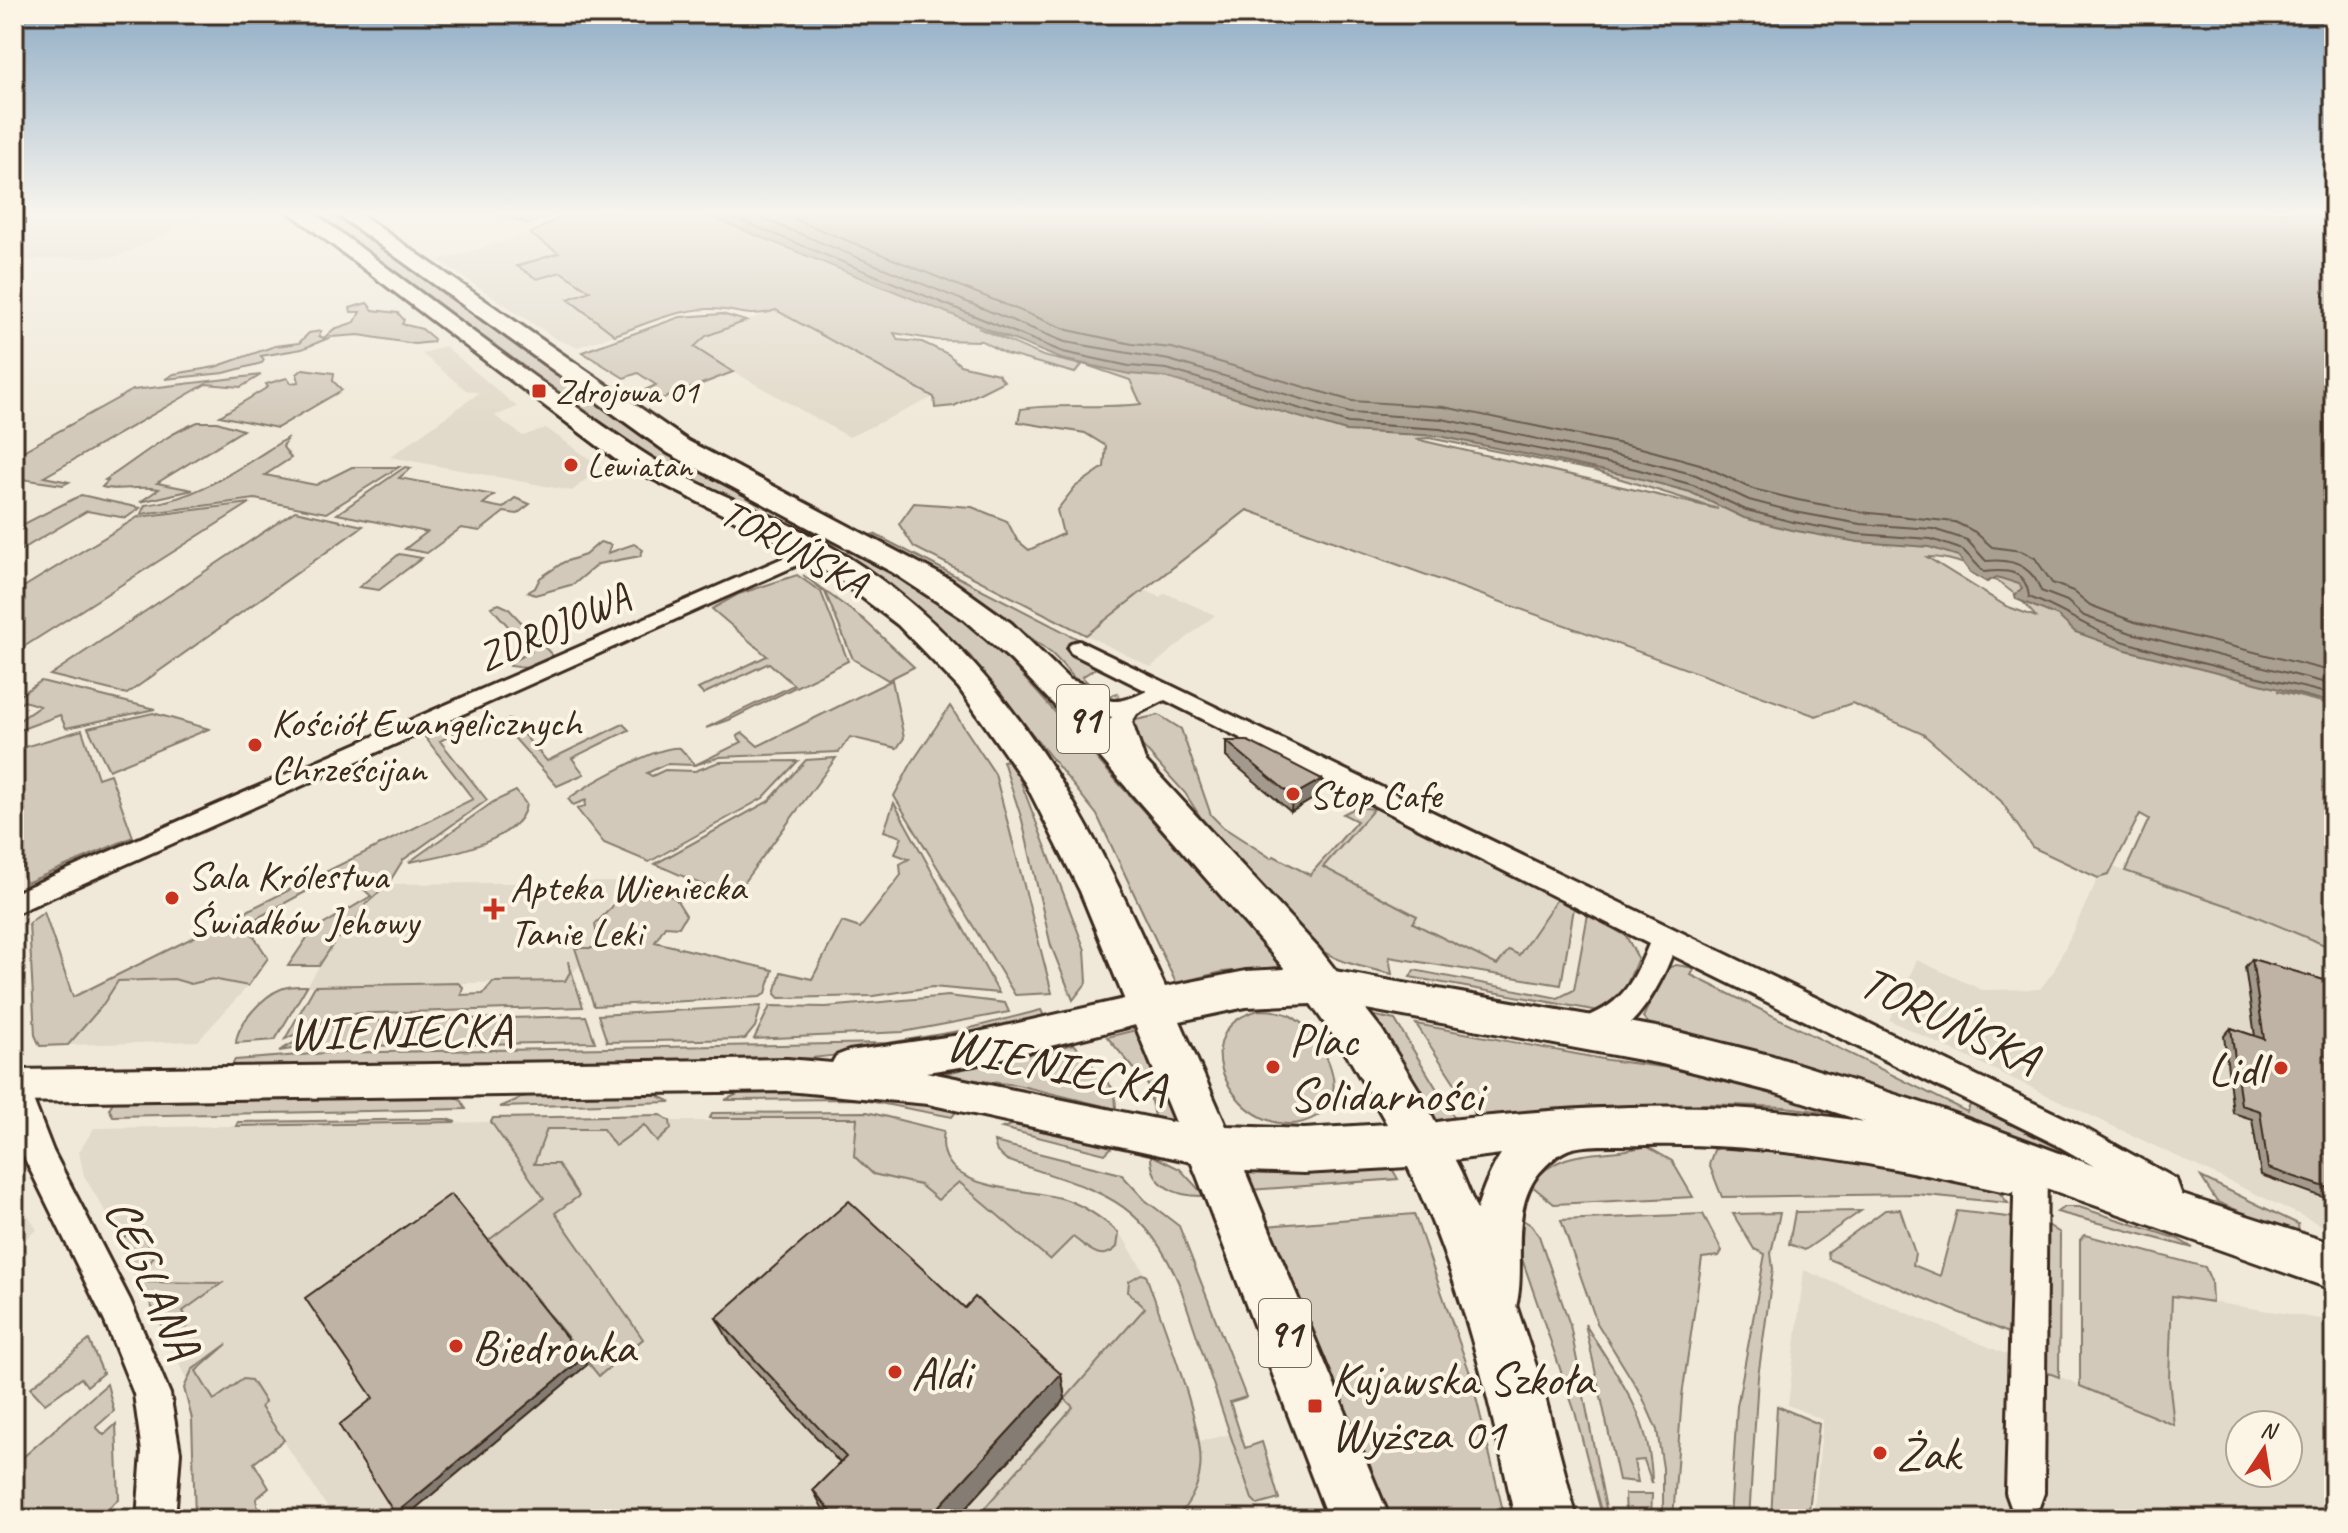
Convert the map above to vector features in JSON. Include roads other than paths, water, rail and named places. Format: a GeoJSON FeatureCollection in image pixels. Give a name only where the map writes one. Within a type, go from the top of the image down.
{"type":"FeatureCollection","features":[{"type":"Feature","properties":{"kind":"main road","name":"TORUŃSKA"},"geometry":{"type":"LineString","coordinates":[[396,284],[629,456],[685,488],[761,521],[815,550],[871,588],[928,634],[1008,725],[1061,807],[1151,1008]]}},
{"type":"Feature","properties":{"kind":"main road","name":"TORUŃSKA"},"geometry":{"type":"LineString","coordinates":[[446,284],[678,447],[726,476],[941,587],[978,614],[1033,665],[1134,773],[1247,895],[1323,985]]}},
{"type":"Feature","properties":{"kind":"main road"},"geometry":{"type":"LineString","coordinates":[[1151,1008],[1246,989],[1323,985],[1662,1046],[1773,1074],[2031,1169],[2172,1212],[2334,1267]]}},
{"type":"Feature","properties":{"kind":"main road","name":"91"},"geometry":{"type":"LineString","coordinates":[[1323,985],[1395,1094],[1422,1144],[1470,1255],[1497,1333],[1546,1519]]}},
{"type":"Feature","properties":{"kind":"main road","name":"91"},"geometry":{"type":"LineString","coordinates":[[1151,1008],[1359,1519]]}},
{"type":"Feature","properties":{"kind":"main road"},"geometry":{"type":"LineString","coordinates":[[1210,1148],[1304,1151],[1422,1144],[1565,1130],[1673,1126],[1812,1134],[2031,1169]]}},
{"type":"Feature","properties":{"kind":"main road"},"geometry":{"type":"LineString","coordinates":[[1497,1333],[1496,1253],[1509,1183],[1537,1145],[1565,1130]]}},
{"type":"Feature","properties":{"kind":"street","name":"ZDROJOWA"},"geometry":{"type":"LineString","coordinates":[[14,904],[815,550]]}},
{"type":"Feature","properties":{"kind":"street","name":"TORUŃSKA"},"geometry":{"type":"LineString","coordinates":[[1079,648],[2066,1134],[2165,1190],[2172,1212]]}},
{"type":"Feature","properties":{"kind":"street"},"geometry":{"type":"LineString","coordinates":[[1033,665],[1063,679],[1093,705],[1117,711],[1129,709],[1166,691]]}},
{"type":"Feature","properties":{"kind":"street","name":"TORUŃSKA"},"geometry":{"type":"LineString","coordinates":[[1129,709],[1119,727],[1133,755],[1134,773]]}},
{"type":"Feature","properties":{"kind":"street"},"geometry":{"type":"LineString","coordinates":[[1579,1031],[1606,1026],[1624,1016],[1651,973],[1665,938]]}},
{"type":"Feature","properties":{"kind":"street","name":"WIENIECKA"},"geometry":{"type":"LineString","coordinates":[[787,1075],[974,1049],[1151,1008]]}},
{"type":"Feature","properties":{"kind":"street","name":"WIENIECKA"},"geometry":{"type":"LineString","coordinates":[[14,1087],[787,1075],[928,1088],[1210,1148]]}},
{"type":"Feature","properties":{"kind":"street","name":"CEGLANA"},"geometry":{"type":"LineString","coordinates":[[14,1087],[39,1155],[118,1312],[152,1394],[161,1452],[156,1519]]}},
{"type":"Feature","properties":{"kind":"street"},"geometry":{"type":"LineString","coordinates":[[2025,1493],[2031,1169]]}},
{"type":"Feature","properties":{"kind":"water"},"geometry":{"type":"Polygon","coordinates":[[[875,284],[2334,284],[2334,703],[2126,650],[2075,632],[2058,616],[2016,599],[2015,595],[2022,588],[2019,584],[1997,577],[1987,582],[1970,572],[1958,556],[1929,547],[1858,542],[1791,530],[1744,518],[1690,492],[1634,477],[1439,436],[1346,431],[1164,377],[1129,374],[1061,359],[875,284]]]}},
{"type":"Feature","properties":{"kind":"place","name":"Zdrojowa 01"},"geometry":{"type":"Point","coordinates":[539,391]}},
{"type":"Feature","properties":{"kind":"place","name":"Lewiatan"},"geometry":{"type":"Point","coordinates":[571,465]}},
{"type":"Feature","properties":{"kind":"place","name":"Kościół Ewangelicznych Chrześcijan"},"geometry":{"type":"Point","coordinates":[255,745]}},
{"type":"Feature","properties":{"kind":"place","name":"Stop Cafe"},"geometry":{"type":"Point","coordinates":[1293,794]}},
{"type":"Feature","properties":{"kind":"place","name":"Sala Królestwa Świadków Jehowy"},"geometry":{"type":"Point","coordinates":[172,898]}},
{"type":"Feature","properties":{"kind":"place","name":"Apteka Wieniecka Tanie Leki"},"geometry":{"type":"Point","coordinates":[494,909]}},
{"type":"Feature","properties":{"kind":"place","name":"Plac Solidarności"},"geometry":{"type":"Point","coordinates":[1273,1067]}},
{"type":"Feature","properties":{"kind":"place","name":"Lidl"},"geometry":{"type":"Point","coordinates":[2281,1068]}},
{"type":"Feature","properties":{"kind":"place","name":"Biedronka"},"geometry":{"type":"Point","coordinates":[456,1346]}},
{"type":"Feature","properties":{"kind":"place","name":"Aldi"},"geometry":{"type":"Point","coordinates":[895,1372]}},
{"type":"Feature","properties":{"kind":"place","name":"Kujawska Szkoła Wyższa 01"},"geometry":{"type":"Point","coordinates":[1315,1406]}},
{"type":"Feature","properties":{"kind":"place","name":"Żak"},"geometry":{"type":"Point","coordinates":[1880,1453]}}]}
